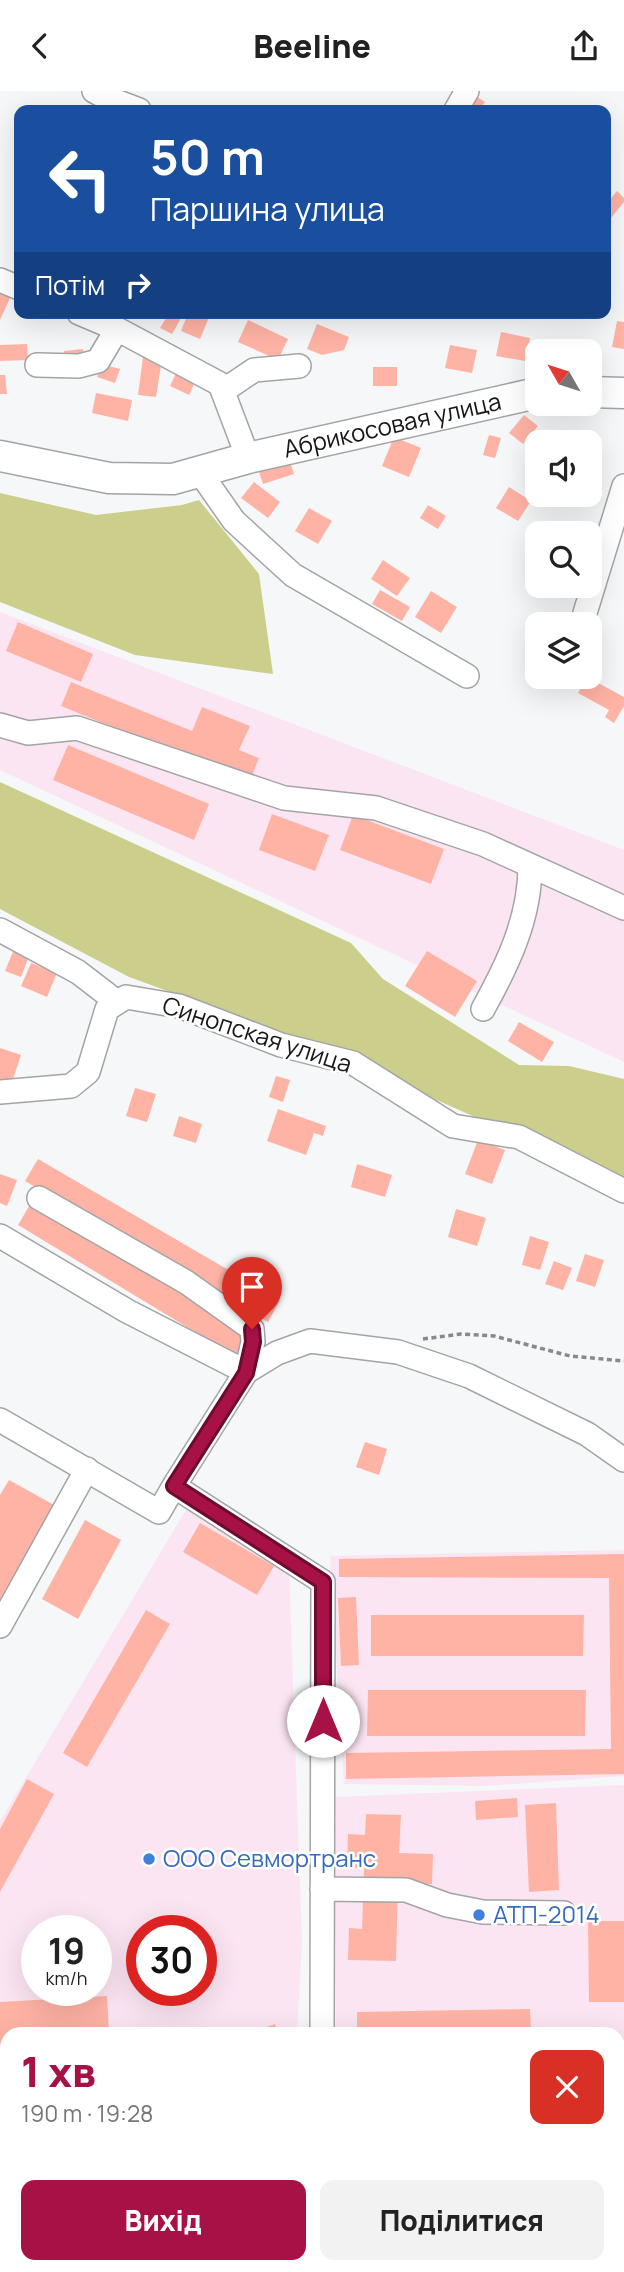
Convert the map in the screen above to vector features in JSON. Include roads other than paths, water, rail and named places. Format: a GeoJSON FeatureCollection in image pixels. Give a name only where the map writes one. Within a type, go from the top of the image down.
{"type":"FeatureCollection","features":[{"type":"Feature","properties":{"kind":"main road"},"geometry":{"type":"LineString","coordinates":[[602,392],[624,393]]}},
{"type":"Feature","properties":{"kind":"main road","name":"Абрикосовая улица"},"geometry":{"type":"LineString","coordinates":[[0,456],[109,478],[173,479],[248,458],[525,396]]}},
{"type":"Feature","properties":{"kind":"street"},"geometry":{"type":"LineString","coordinates":[[94,91],[126,105]]}},
{"type":"Feature","properties":{"kind":"street"},"geometry":{"type":"LineString","coordinates":[[93,319],[220,384],[248,458]]}},
{"type":"Feature","properties":{"kind":"street"},"geometry":{"type":"LineString","coordinates":[[37,365],[79,366],[98,361],[117,329]]}},
{"type":"Feature","properties":{"kind":"street"},"geometry":{"type":"LineString","coordinates":[[223,391],[254,370],[299,366]]}},
{"type":"Feature","properties":{"kind":"street"},"geometry":{"type":"LineString","coordinates":[[199,471],[234,521],[293,575],[467,676]]}},
{"type":"Feature","properties":{"kind":"street"},"geometry":{"type":"LineString","coordinates":[[585,612],[624,487]]}},
{"type":"Feature","properties":{"kind":"street"},"geometry":{"type":"LineString","coordinates":[[0,725],[27,733],[77,728],[284,798],[376,808],[483,844],[624,908]]}},
{"type":"Feature","properties":{"kind":"street"},"geometry":{"type":"LineString","coordinates":[[483,1009],[522,927],[530,891],[530,866]]}},
{"type":"Feature","properties":{"kind":"street"},"geometry":{"type":"LineString","coordinates":[[0,930],[78,972],[117,1002],[107,1009],[88,1072],[71,1086],[0,1092]]}},
{"type":"Feature","properties":{"kind":"street","name":"Синопская улица"},"geometry":{"type":"LineString","coordinates":[[117,1002],[126,997],[179,1006],[281,1045],[353,1063],[453,1126],[519,1137],[624,1191]]}},
{"type":"Feature","properties":{"kind":"street"},"geometry":{"type":"LineString","coordinates":[[0,1420],[159,1512],[180,1490],[246,1373],[253,1342],[252,1329],[186,1282],[39,1198]]}},
{"type":"Feature","properties":{"kind":"street"},"geometry":{"type":"LineString","coordinates":[[0,1236],[127,1311],[246,1373]]}},
{"type":"Feature","properties":{"kind":"street"},"geometry":{"type":"LineString","coordinates":[[246,1373],[276,1353],[310,1341],[349,1344],[403,1354],[470,1376],[587,1434],[624,1460]]}},
{"type":"Feature","properties":{"kind":"street"},"geometry":{"type":"LineString","coordinates":[[0,1626],[86,1469]]}},
{"type":"Feature","properties":{"kind":"street"},"geometry":{"type":"LineString","coordinates":[[180,1490],[323,1582],[322,2027]]}},
{"type":"Feature","properties":{"kind":"street"},"geometry":{"type":"LineString","coordinates":[[322,1889],[406,1890],[447,1905],[483,1912],[564,1913]]}},
{"type":"Feature","properties":{"kind":"place","name":"ООО Севмортранс"},"geometry":{"type":"Point","coordinates":[149,1859]}},
{"type":"Feature","properties":{"kind":"place","name":"АТП-2014"},"geometry":{"type":"Point","coordinates":[479,1915]}}]}
